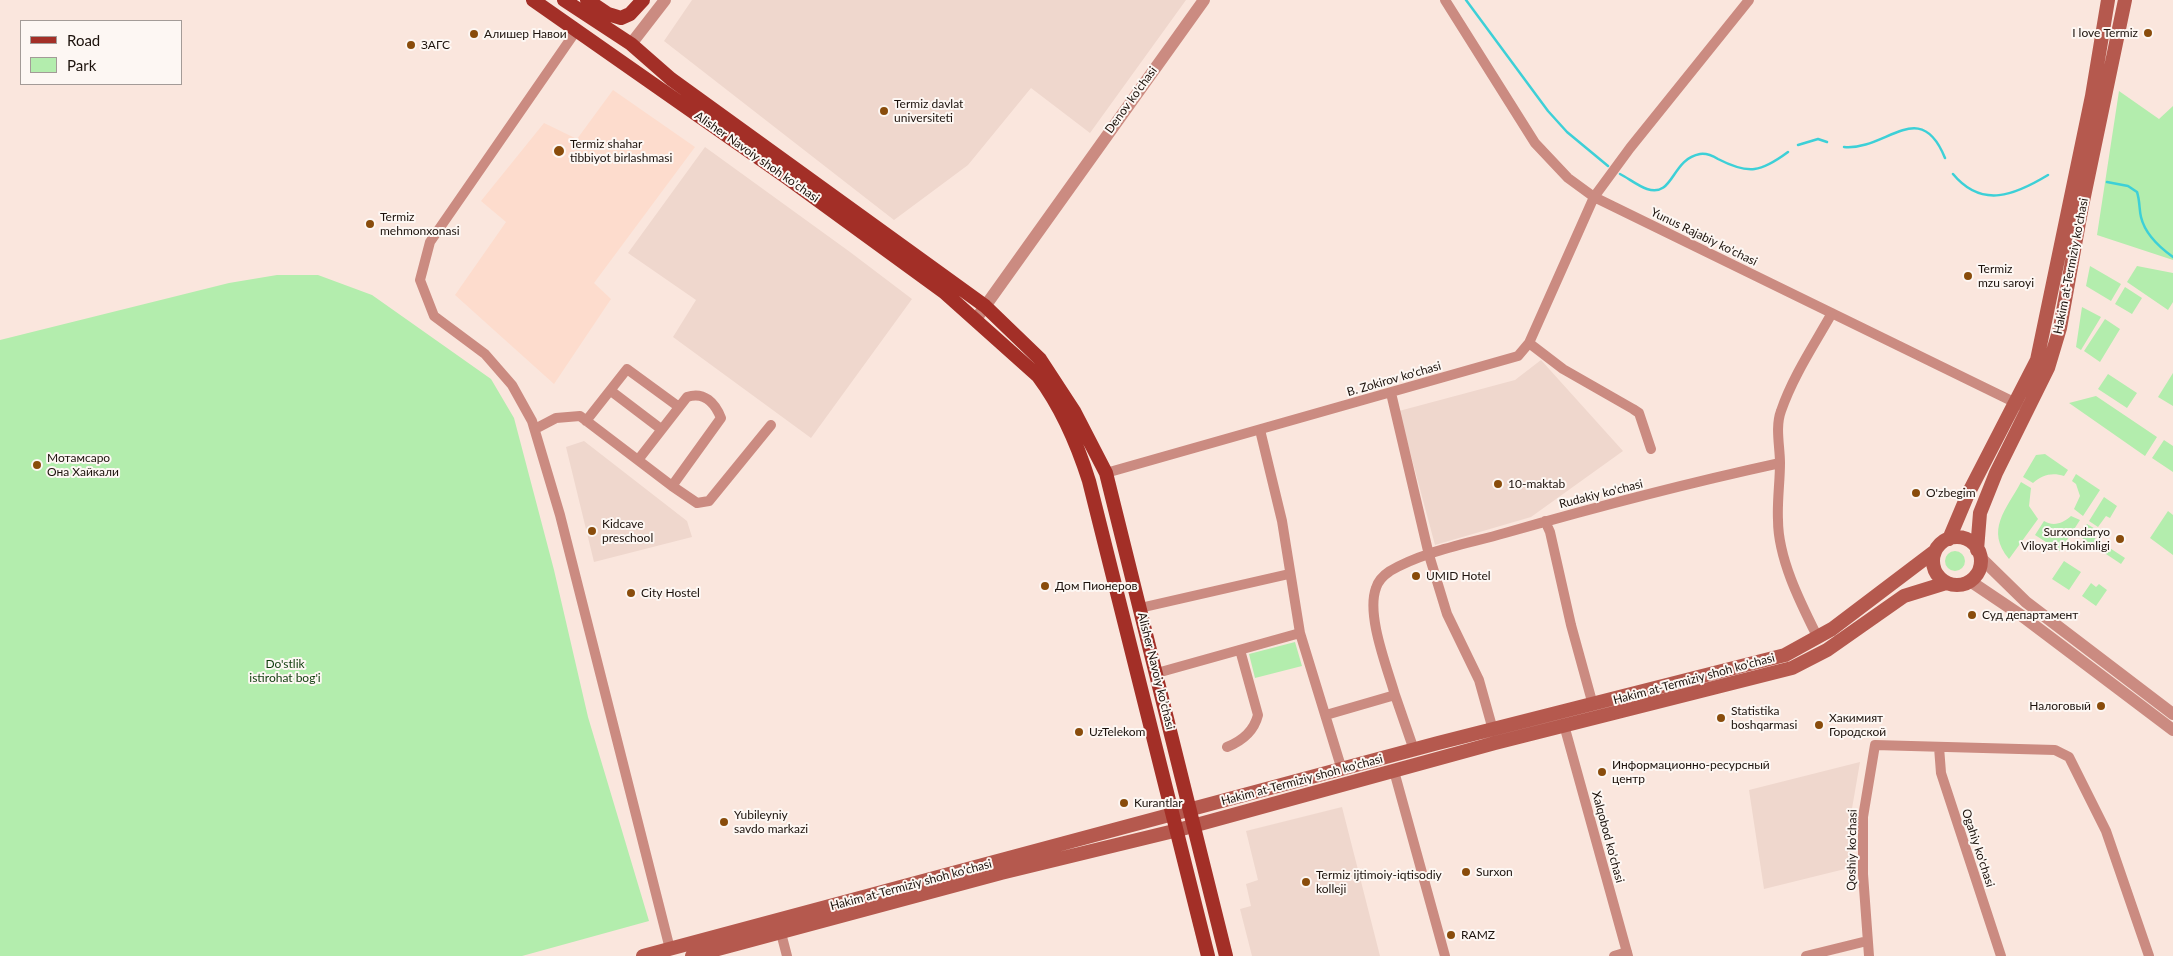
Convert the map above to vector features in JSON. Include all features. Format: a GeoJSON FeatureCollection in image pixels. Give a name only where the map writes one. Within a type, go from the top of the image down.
{"type":"FeatureCollection","features":[{"type":"Feature","properties":{"kind":"main road","name":"Alisher Navoiy shoh ko'chasi"},"geometry":{"type":"LineString","coordinates":[[533,0],[786,176],[944,292],[976,319]]}},
{"type":"Feature","properties":{"kind":"main road","name":"Alisher Navoiy shoh ko'chasi"},"geometry":{"type":"LineString","coordinates":[[564,0],[632,45],[671,79],[984,306]]}},
{"type":"Feature","properties":{"kind":"main road"},"geometry":{"type":"LineString","coordinates":[[587,0],[608,14],[621,18],[630,14],[643,0]]}},
{"type":"Feature","properties":{"kind":"main road","name":"Hakim at-Termiziy ko'chasi"},"geometry":{"type":"LineString","coordinates":[[1979,553],[1980,513],[2022,406],[2046,329],[2092,96],[2108,0]]}},
{"type":"Feature","properties":{"kind":"main road","name":"Hakim at-Termiziy ko'chasi"},"geometry":{"type":"LineString","coordinates":[[1949,539],[1968,494],[2022,406],[2048,368],[2060,328],[2082,206],[2126,0]]}},
{"type":"Feature","properties":{"kind":"main road"},"geometry":{"type":"LineString","coordinates":[[576,31],[577,20],[585,15]]}},
{"type":"Feature","properties":{"kind":"main road"},"geometry":{"type":"LineString","coordinates":[[621,62],[631,59],[634,51],[632,45]]}},
{"type":"Feature","properties":{"kind":"main road","name":"Alisher Navoiy ko’chasi"},"geometry":{"type":"LineString","coordinates":[[984,306],[1040,359],[1074,411],[1106,473],[1157,672],[1226,956]]}},
{"type":"Feature","properties":{"kind":"main road","name":"Alisher Navoiy ko’chasi"},"geometry":{"type":"LineString","coordinates":[[976,319],[1038,376],[1054,398],[1076,443],[1089,481],[1178,830],[1208,956]]}},
{"type":"Feature","properties":{"kind":"main road"},"geometry":{"type":"LineString","coordinates":[[1949,539],[1965,539],[1979,553],[1978,571],[1970,581],[1962,585],[1946,583],[1940,578],[1933,565],[1935,551],[1949,539]]}},
{"type":"Feature","properties":{"kind":"main road","name":"Hakim at-Termiziy shoh ko'chasi"},"geometry":{"type":"LineString","coordinates":[[643,956],[1414,750],[1785,655],[1818,638],[1935,551]]}},
{"type":"Feature","properties":{"kind":"main road","name":"Hakim at-Termiziy shoh ko'chasi"},"geometry":{"type":"LineString","coordinates":[[692,956],[1001,873],[1178,830],[1564,726],[1792,668],[1827,650],[1904,596],[1946,583]]}},
{"type":"Feature","properties":{"kind":"street"},"geometry":{"type":"LineString","coordinates":[[632,45],[665,0]]}},
{"type":"Feature","properties":{"kind":"street","name":"Denov ko'chasi"},"geometry":{"type":"LineString","coordinates":[[976,319],[1058,201],[1204,0]]}},
{"type":"Feature","properties":{"kind":"street","name":"Yunus Rajabiy ko'chasi"},"geometry":{"type":"LineString","coordinates":[[1446,0],[1535,143],[1568,178],[1594,197],[2022,406]]}},
{"type":"Feature","properties":{"kind":"street","name":"B. Zokirov ko'chasi"},"geometry":{"type":"LineString","coordinates":[[1106,473],[1518,356],[1529,343],[1594,197],[1630,148],[1749,0]]}},
{"type":"Feature","properties":{"kind":"street"},"geometry":{"type":"LineString","coordinates":[[576,31],[430,242],[420,280],[434,316],[485,354],[512,385],[534,429],[560,514],[670,949]]}},
{"type":"Feature","properties":{"kind":"street"},"geometry":{"type":"LineString","coordinates":[[1818,638],[1798,598],[1782,547],[1778,522],[1780,463],[1778,430],[1780,412],[1801,368],[1832,314]]}},
{"type":"Feature","properties":{"kind":"street"},"geometry":{"type":"LineString","coordinates":[[1529,343],[1563,369],[1639,414],[1651,449]]}},
{"type":"Feature","properties":{"kind":"street"},"geometry":{"type":"LineString","coordinates":[[586,421],[627,369],[678,408]]}},
{"type":"Feature","properties":{"kind":"street"},"geometry":{"type":"LineString","coordinates":[[611,391],[662,429]]}},
{"type":"Feature","properties":{"kind":"street"},"geometry":{"type":"LineString","coordinates":[[1391,393],[1429,554],[1447,614],[1479,680],[1492,730]]}},
{"type":"Feature","properties":{"kind":"street"},"geometry":{"type":"LineString","coordinates":[[638,460],[687,397],[701,395],[710,400],[721,418],[672,486]]}},
{"type":"Feature","properties":{"kind":"street"},"geometry":{"type":"LineString","coordinates":[[534,429],[556,418],[580,416],[697,503],[709,501],[771,426]]}},
{"type":"Feature","properties":{"kind":"street"},"geometry":{"type":"LineString","coordinates":[[1260,430],[1282,521],[1300,633],[1342,770]]}},
{"type":"Feature","properties":{"kind":"street","name":"Rudakiy ko'chasi"},"geometry":{"type":"LineString","coordinates":[[1414,750],[1395,695],[1376,626],[1373,600],[1376,588],[1382,578],[1390,571],[1429,554],[1545,522],[1780,463]]}},
{"type":"Feature","properties":{"kind":"street"},"geometry":{"type":"LineString","coordinates":[[1545,522],[1550,532],[1571,625],[1593,705]]}},
{"type":"Feature","properties":{"kind":"street"},"geometry":{"type":"LineString","coordinates":[[1979,553],[2026,602],[2173,714]]}},
{"type":"Feature","properties":{"kind":"street"},"geometry":{"type":"LineString","coordinates":[[1140,608],[1289,574]]}},
{"type":"Feature","properties":{"kind":"street"},"geometry":{"type":"LineString","coordinates":[[1970,581],[2022,616],[2173,730]]}},
{"type":"Feature","properties":{"kind":"street"},"geometry":{"type":"LineString","coordinates":[[1157,672],[1300,633]]}},
{"type":"Feature","properties":{"kind":"street"},"geometry":{"type":"LineString","coordinates":[[1227,747],[1241,742],[1256,722],[1258,715],[1240,650]]}},
{"type":"Feature","properties":{"kind":"street"},"geometry":{"type":"LineString","coordinates":[[1326,715],[1395,695]]}},
{"type":"Feature","properties":{"kind":"street","name":"Xalqobod ko'chasi"},"geometry":{"type":"LineString","coordinates":[[1564,726],[1627,954]]}},
{"type":"Feature","properties":{"kind":"street","name":"Qoshiy ko'chasi"},"geometry":{"type":"LineString","coordinates":[[1869,956],[1866,941],[1863,874],[1863,816],[1875,745],[1939,746]]}},
{"type":"Feature","properties":{"kind":"street"},"geometry":{"type":"LineString","coordinates":[[1939,746],[2054,750],[2070,757],[2106,831],[2149,956]]}},
{"type":"Feature","properties":{"kind":"street","name":"Ogahiy ko'chasi"},"geometry":{"type":"LineString","coordinates":[[1939,746],[1940,773],[2001,956]]}},
{"type":"Feature","properties":{"kind":"street"},"geometry":{"type":"LineString","coordinates":[[1394,771],[1445,956]]}},
{"type":"Feature","properties":{"kind":"street"},"geometry":{"type":"LineString","coordinates":[[781,933],[787,956]]}},
{"type":"Feature","properties":{"kind":"street"},"geometry":{"type":"LineString","coordinates":[[1806,956],[1866,941]]}},
{"type":"Feature","properties":{"kind":"street"},"geometry":{"type":"LineString","coordinates":[[1614,956],[1627,954]]}},
{"type":"Feature","properties":{"kind":"shaded area","name":"Termiz davlat universiteti"},"geometry":{"type":"Polygon","coordinates":[[[692,0],[1186,0],[1090,133],[1031,88],[968,165],[894,220],[664,41],[692,0]]]}},
{"type":"Feature","properties":{"kind":"shaded area"},"geometry":{"type":"Polygon","coordinates":[[[613,90],[695,147],[594,283],[611,299],[554,384],[455,295],[506,222],[481,201],[544,123],[577,139],[613,90]]]}},
{"type":"Feature","properties":{"kind":"shaded area"},"geometry":{"type":"Polygon","coordinates":[[[705,147],[912,299],[811,438],[673,337],[696,300],[628,253],[705,147]]]}},
{"type":"Feature","properties":{"kind":"shaded area","name":"10-maktab"},"geometry":{"type":"Polygon","coordinates":[[[1541,360],[1623,451],[1531,517],[1435,545],[1399,411],[1515,380],[1541,360]]]}},
{"type":"Feature","properties":{"kind":"shaded area"},"geometry":{"type":"Polygon","coordinates":[[[584,441],[687,521],[692,537],[594,562],[566,447],[584,441]]]}},
{"type":"Feature","properties":{"kind":"shaded area"},"geometry":{"type":"Polygon","coordinates":[[[1860,762],[1849,826],[1853,867],[1764,889],[1749,790],[1860,762]]]}},
{"type":"Feature","properties":{"kind":"shaded area","name":"Termiz ijtimoiy-iqtisodiy kolleji"},"geometry":{"type":"Polygon","coordinates":[[[1342,807],[1380,956],[1252,956],[1240,909],[1251,906],[1246,884],[1258,880],[1246,831],[1342,807]]]}},
{"type":"Feature","properties":{"kind":"green space"},"geometry":{"type":"Polygon","coordinates":[[[2119,91],[2159,119],[2173,106],[2173,260],[2097,235],[2119,91]]]}},
{"type":"Feature","properties":{"kind":"green space"},"geometry":{"type":"Polygon","coordinates":[[[2090,266],[2121,284],[2111,301],[2086,286],[2090,266]]]}},
{"type":"Feature","properties":{"kind":"green space"},"geometry":{"type":"Polygon","coordinates":[[[2137,266],[2173,273],[2173,302],[2168,310],[2127,282],[2137,266]]]}},
{"type":"Feature","properties":{"kind":"green space","name":"Do'stlik istirohat bog'i"},"geometry":{"type":"Polygon","coordinates":[[[277,275],[318,275],[372,295],[491,379],[514,418],[554,570],[588,717],[649,921],[522,956],[0,956],[0,340],[229,283],[277,275]]]}},
{"type":"Feature","properties":{"kind":"green space"},"geometry":{"type":"Polygon","coordinates":[[[2125,287],[2142,298],[2132,314],[2115,304],[2125,287]]]}},
{"type":"Feature","properties":{"kind":"green space"},"geometry":{"type":"Polygon","coordinates":[[[2082,307],[2101,317],[2081,350],[2076,347],[2082,307]]]}},
{"type":"Feature","properties":{"kind":"green space"},"geometry":{"type":"Polygon","coordinates":[[[2105,319],[2120,329],[2100,362],[2084,351],[2105,319]]]}},
{"type":"Feature","properties":{"kind":"green space"},"geometry":{"type":"Polygon","coordinates":[[[2173,373],[2173,406],[2158,397],[2173,373]]]}},
{"type":"Feature","properties":{"kind":"green space"},"geometry":{"type":"Polygon","coordinates":[[[2108,374],[2137,393],[2127,408],[2098,389],[2108,374]]]}},
{"type":"Feature","properties":{"kind":"green space"},"geometry":{"type":"Polygon","coordinates":[[[2096,396],[2157,437],[2145,456],[2069,403],[2096,396]]]}},
{"type":"Feature","properties":{"kind":"green space"},"geometry":{"type":"Polygon","coordinates":[[[2164,440],[2173,446],[2173,472],[2152,458],[2164,440]]]}},
{"type":"Feature","properties":{"kind":"green space"},"geometry":{"type":"Polygon","coordinates":[[[2045,454],[2068,470],[2064,476],[2047,475],[2033,483],[2023,477],[2036,455],[2045,454]]]}},
{"type":"Feature","properties":{"kind":"green space"},"geometry":{"type":"Polygon","coordinates":[[[2076,474],[2100,490],[2083,516],[2074,509],[2080,496],[2076,484],[2072,481],[2076,474]]]}},
{"type":"Feature","properties":{"kind":"green space"},"geometry":{"type":"Polygon","coordinates":[[[2021,482],[2031,488],[2029,506],[2038,519],[2009,559],[2002,549],[1998,529],[2004,511],[2021,482]]]}},
{"type":"Feature","properties":{"kind":"green space"},"geometry":{"type":"Polygon","coordinates":[[[2104,497],[2117,506],[2110,518],[2106,516],[2098,527],[2089,521],[2104,497]]]}},
{"type":"Feature","properties":{"kind":"green space"},"geometry":{"type":"Polygon","coordinates":[[[2168,511],[2173,515],[2173,555],[2150,538],[2168,511]]]}},
{"type":"Feature","properties":{"kind":"green space"},"geometry":{"type":"Polygon","coordinates":[[[2071,516],[2080,520],[2060,551],[2035,535],[2044,521],[2051,524],[2058,523],[2065,521],[2071,516]]]}},
{"type":"Feature","properties":{"kind":"green space"},"geometry":{"type":"Polygon","coordinates":[[[2087,524],[2097,530],[2093,537],[2125,558],[2121,564],[2079,536],[2087,524]]]}},
{"type":"Feature","properties":{"kind":"green space"},"geometry":{"type":"Polygon","coordinates":[[[1955,551],[1962,554],[1965,561],[1962,568],[1955,571],[1948,568],[1945,561],[1948,554],[1955,551]]]}},
{"type":"Feature","properties":{"kind":"green space"},"geometry":{"type":"Polygon","coordinates":[[[2064,561],[2081,572],[2069,590],[2052,579],[2064,561]]]}},
{"type":"Feature","properties":{"kind":"green space"},"geometry":{"type":"Polygon","coordinates":[[[2091,583],[2096,587],[2099,584],[2107,590],[2096,606],[2082,596],[2091,583]]]}},
{"type":"Feature","properties":{"kind":"green space"},"geometry":{"type":"Polygon","coordinates":[[[1295,642],[1302,666],[1255,678],[1249,654],[1295,642]]]}},
{"type":"Feature","properties":{"kind":"waterway"},"geometry":{"type":"LineString","coordinates":[[1466,0],[1548,111],[1567,132],[1608,166]]}},
{"type":"Feature","properties":{"kind":"waterway"},"geometry":{"type":"LineString","coordinates":[[1844,147],[1874,142],[1913,128],[1925,131],[1935,140],[1945,158]]}},
{"type":"Feature","properties":{"kind":"waterway"},"geometry":{"type":"LineString","coordinates":[[1798,145],[1818,139],[1827,142]]}},
{"type":"Feature","properties":{"kind":"waterway"},"geometry":{"type":"LineString","coordinates":[[1620,174],[1644,188],[1656,190],[1663,188],[1683,163],[1691,157],[1700,154],[1709,155],[1738,167],[1754,169],[1770,164],[1788,152]]}},
{"type":"Feature","properties":{"kind":"waterway"},"geometry":{"type":"LineString","coordinates":[[1953,174],[1964,185],[1975,192],[1987,195],[2011,193],[2048,175]]}},
{"type":"Feature","properties":{"kind":"waterway"},"geometry":{"type":"LineString","coordinates":[[2107,182],[2128,186],[2137,192],[2141,217],[2146,229],[2158,244],[2173,257]]}},
{"type":"Feature","properties":{"kind":"place","name":"I love Termiz"},"geometry":{"type":"Point","coordinates":[2148,33]}},
{"type":"Feature","properties":{"kind":"place","name":"Алишер Навои"},"geometry":{"type":"Point","coordinates":[474,34]}},
{"type":"Feature","properties":{"kind":"place","name":"ЗАГС"},"geometry":{"type":"Point","coordinates":[411,45]}},
{"type":"Feature","properties":{"kind":"place","name":"Termiz davlat universiteti"},"geometry":{"type":"Point","coordinates":[884,111]}},
{"type":"Feature","properties":{"kind":"place","name":"Termiz shahar tibbiyot birlashmasi"},"geometry":{"type":"Point","coordinates":[559,151]}},
{"type":"Feature","properties":{"kind":"place","name":"Termiz mehmonxonasi"},"geometry":{"type":"Point","coordinates":[370,224]}},
{"type":"Feature","properties":{"kind":"place","name":"Termiz mzu saroyi"},"geometry":{"type":"Point","coordinates":[1968,276]}},
{"type":"Feature","properties":{"kind":"place","name":"Мотамсаро Она Хайкали"},"geometry":{"type":"Point","coordinates":[37,465]}},
{"type":"Feature","properties":{"kind":"place","name":"10-maktab"},"geometry":{"type":"Point","coordinates":[1498,484]}},
{"type":"Feature","properties":{"kind":"place","name":"O'zbegim"},"geometry":{"type":"Point","coordinates":[1916,493]}},
{"type":"Feature","properties":{"kind":"place","name":"Kidcave preschool"},"geometry":{"type":"Point","coordinates":[592,531]}},
{"type":"Feature","properties":{"kind":"place","name":"Surxondaryo Viloyat Hokimligi"},"geometry":{"type":"Point","coordinates":[2120,539]}},
{"type":"Feature","properties":{"kind":"place","name":"UMID Hotel"},"geometry":{"type":"Point","coordinates":[1416,576]}},
{"type":"Feature","properties":{"kind":"place","name":"Дом Пионеров"},"geometry":{"type":"Point","coordinates":[1045,586]}},
{"type":"Feature","properties":{"kind":"place","name":"City Hostel"},"geometry":{"type":"Point","coordinates":[631,593]}},
{"type":"Feature","properties":{"kind":"place","name":"Суд департамент"},"geometry":{"type":"Point","coordinates":[1972,615]}},
{"type":"Feature","properties":{"kind":"place","name":"Налоговый"},"geometry":{"type":"Point","coordinates":[2101,706]}},
{"type":"Feature","properties":{"kind":"place","name":"Statistika boshqarmasi"},"geometry":{"type":"Point","coordinates":[1721,718]}},
{"type":"Feature","properties":{"kind":"place","name":"Хакимият Городской"},"geometry":{"type":"Point","coordinates":[1819,725]}},
{"type":"Feature","properties":{"kind":"place","name":"UzTelekom"},"geometry":{"type":"Point","coordinates":[1079,732]}},
{"type":"Feature","properties":{"kind":"place","name":"Информационно-ресурсный центр"},"geometry":{"type":"Point","coordinates":[1602,772]}},
{"type":"Feature","properties":{"kind":"place","name":"Kurantlar"},"geometry":{"type":"Point","coordinates":[1124,803]}},
{"type":"Feature","properties":{"kind":"place","name":"Yubileyniy savdo markazi"},"geometry":{"type":"Point","coordinates":[724,822]}},
{"type":"Feature","properties":{"kind":"place","name":"Surxon"},"geometry":{"type":"Point","coordinates":[1466,872]}},
{"type":"Feature","properties":{"kind":"place","name":"Termiz ijtimoiy-iqtisodiy kolleji"},"geometry":{"type":"Point","coordinates":[1306,882]}},
{"type":"Feature","properties":{"kind":"place","name":"RAMZ"},"geometry":{"type":"Point","coordinates":[1451,935]}}]}
